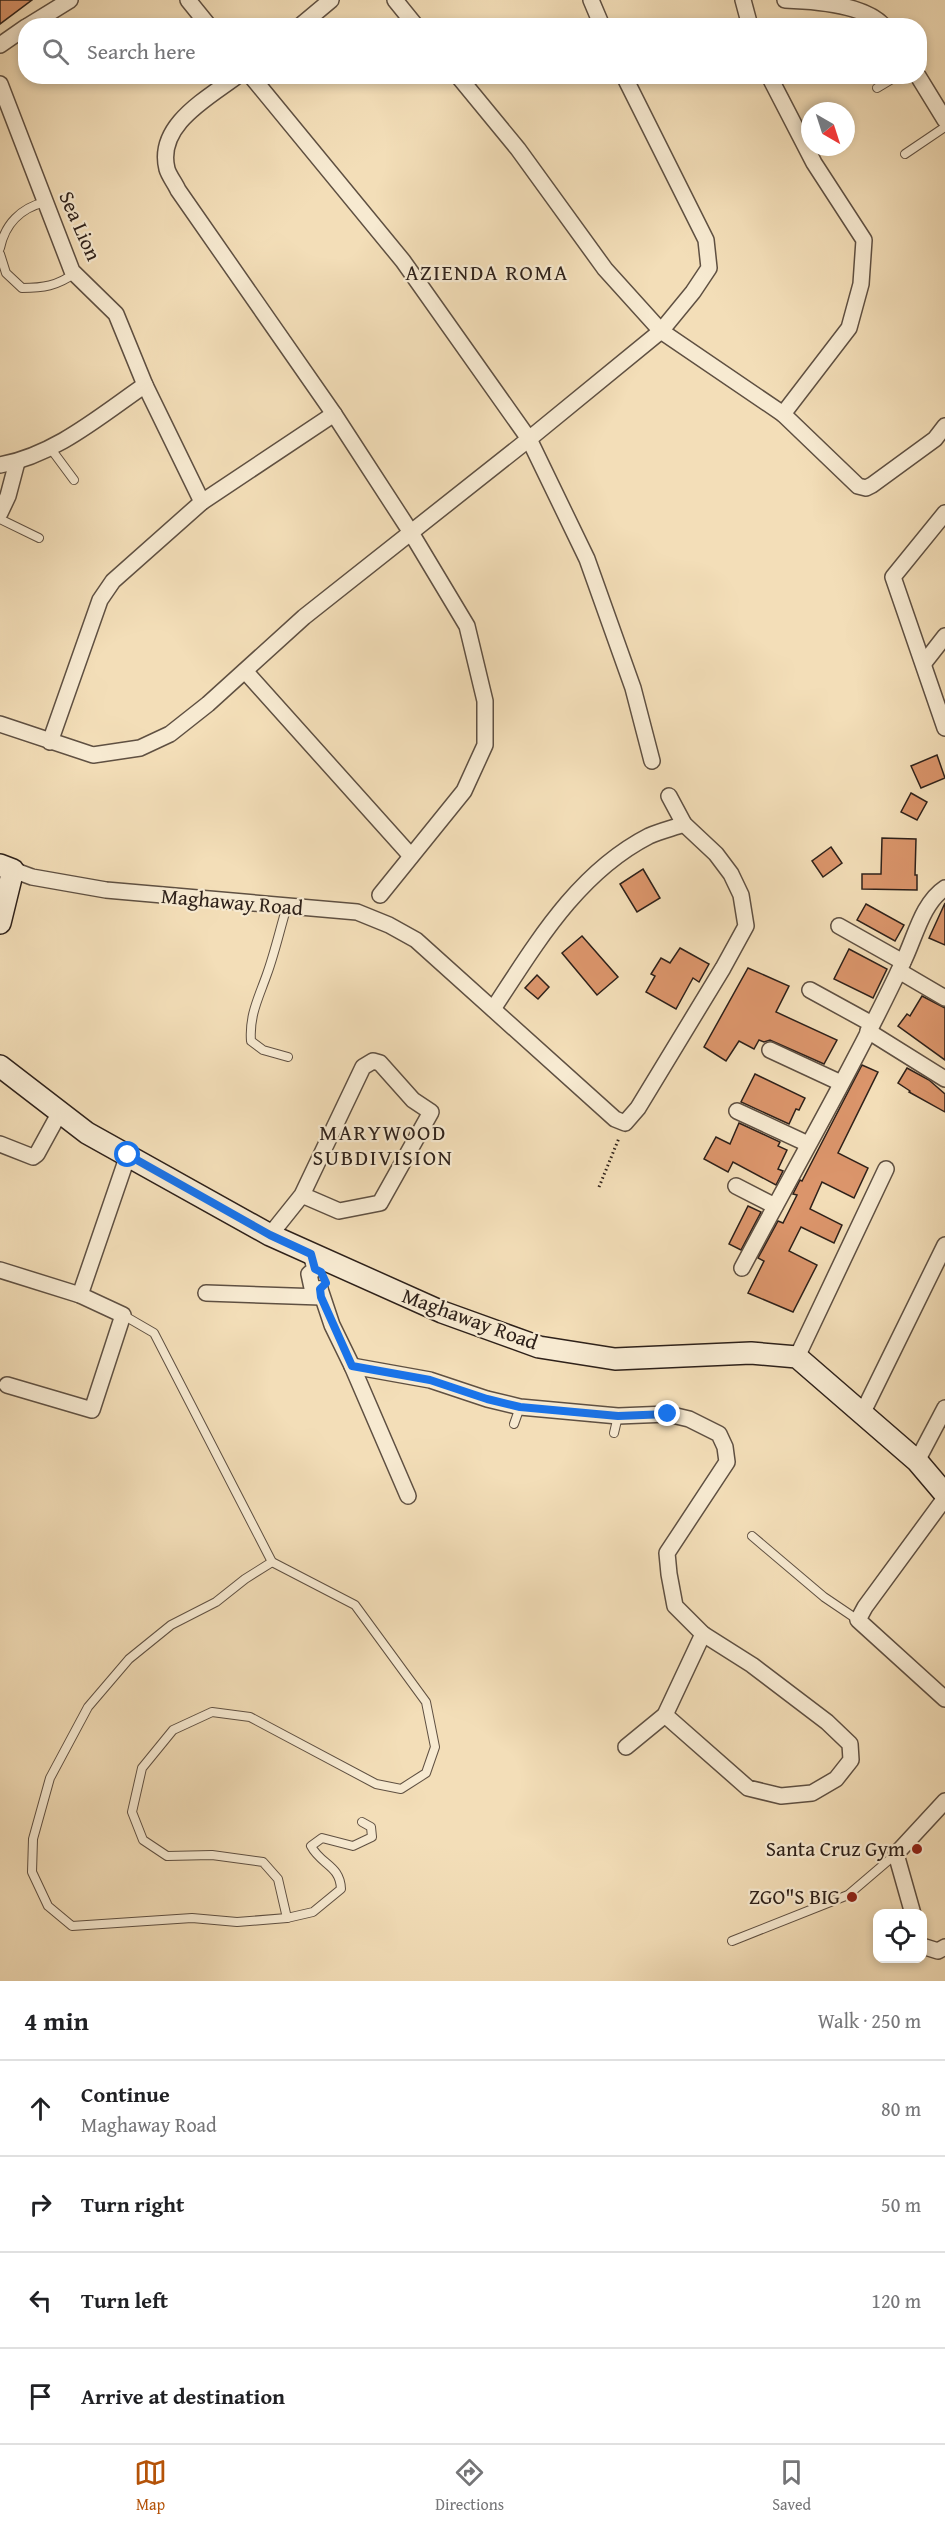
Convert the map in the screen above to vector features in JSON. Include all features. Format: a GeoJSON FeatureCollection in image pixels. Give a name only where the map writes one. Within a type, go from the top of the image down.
{"type":"FeatureCollection","features":[{"type":"Feature","properties":{"kind":"street"},"geometry":{"type":"LineString","coordinates":[[40,18],[70,0]]}},
{"type":"Feature","properties":{"kind":"street"},"geometry":{"type":"LineString","coordinates":[[188,0],[203,18]]}},
{"type":"Feature","properties":{"kind":"street"},"geometry":{"type":"LineString","coordinates":[[310,18],[331,0]]}},
{"type":"Feature","properties":{"kind":"street"},"geometry":{"type":"LineString","coordinates":[[395,0],[410,18]]}},
{"type":"Feature","properties":{"kind":"street"},"geometry":{"type":"LineString","coordinates":[[591,0],[599,18]]}},
{"type":"Feature","properties":{"kind":"street"},"geometry":{"type":"LineString","coordinates":[[743,0],[748,18]]}},
{"type":"Feature","properties":{"kind":"street"},"geometry":{"type":"LineString","coordinates":[[785,0],[856,9],[874,18]]}},
{"type":"Feature","properties":{"kind":"street"},"geometry":{"type":"LineString","coordinates":[[0,45],[18,32]]}},
{"type":"Feature","properties":{"kind":"street","name":"Sea Lion"},"geometry":{"type":"LineString","coordinates":[[0,84],[75,273],[116,314],[145,385],[202,502]]}},
{"type":"Feature","properties":{"kind":"street"},"geometry":{"type":"LineString","coordinates":[[227,84],[182,118],[168,141],[167,168],[178,190],[334,414],[410,531],[466,626],[485,701],[485,745],[464,791],[380,895]]}},
{"type":"Feature","properties":{"kind":"street"},"geometry":{"type":"LineString","coordinates":[[258,84],[403,261],[529,439],[587,560],[633,688],[652,761]]}},
{"type":"Feature","properties":{"kind":"street"},"geometry":{"type":"LineString","coordinates":[[465,84],[518,149],[605,269],[660,331],[783,414],[858,486],[866,488],[935,439],[945,426]]}},
{"type":"Feature","properties":{"kind":"street"},"geometry":{"type":"LineString","coordinates":[[0,724],[93,755],[140,748],[170,734],[208,704],[304,617],[529,439],[660,331],[693,292],[709,268],[706,240],[628,84]]}},
{"type":"Feature","properties":{"kind":"street"},"geometry":{"type":"LineString","coordinates":[[773,84],[814,164],[864,240],[861,284],[849,328],[783,414]]}},
{"type":"Feature","properties":{"kind":"street"},"geometry":{"type":"LineString","coordinates":[[923,84],[945,120]]}},
{"type":"Feature","properties":{"kind":"street"},"geometry":{"type":"LineString","coordinates":[[0,465],[16,462],[51,449],[145,385]]}},
{"type":"Feature","properties":{"kind":"street"},"geometry":{"type":"LineString","coordinates":[[50,742],[100,600],[113,581],[202,502],[334,414]]}},
{"type":"Feature","properties":{"kind":"street"},"geometry":{"type":"LineString","coordinates":[[0,513],[8,496],[16,462]]}},
{"type":"Feature","properties":{"kind":"street"},"geometry":{"type":"LineString","coordinates":[[945,513],[893,577],[945,728]]}},
{"type":"Feature","properties":{"kind":"street"},"geometry":{"type":"LineString","coordinates":[[924,663],[945,636]]}},
{"type":"Feature","properties":{"kind":"street"},"geometry":{"type":"LineString","coordinates":[[245,671],[411,856]]}},
{"type":"Feature","properties":{"kind":"street"},"geometry":{"type":"LineString","coordinates":[[625,1123],[638,1108],[746,926],[741,895],[731,874],[716,854],[684,824],[669,796]]}},
{"type":"Feature","properties":{"kind":"street"},"geometry":{"type":"LineString","coordinates":[[493,1009],[562,909],[587,881],[614,859],[650,836],[684,824]]}},
{"type":"Feature","properties":{"kind":"street","name":"Maghaway Road"},"geometry":{"type":"LineString","coordinates":[[0,924],[6,868],[32,878],[106,890],[357,912],[416,940],[615,1119],[625,1123]]}},
{"type":"Feature","properties":{"kind":"street"},"geometry":{"type":"LineString","coordinates":[[742,1268],[870,1028],[930,902],[937,893],[945,888]]}},
{"type":"Feature","properties":{"kind":"street"},"geometry":{"type":"LineString","coordinates":[[839,926],[945,998]]}},
{"type":"Feature","properties":{"kind":"street"},"geometry":{"type":"LineString","coordinates":[[810,990],[945,1079]]}},
{"type":"Feature","properties":{"kind":"street"},"geometry":{"type":"LineString","coordinates":[[770,1050],[841,1083]]}},
{"type":"Feature","properties":{"kind":"street"},"geometry":{"type":"LineString","coordinates":[[270,1235],[302,1195],[363,1067],[373,1061],[380,1063],[413,1100],[430,1112],[380,1203],[339,1211],[302,1195]]}},
{"type":"Feature","properties":{"kind":"street","name":"Maghaway Road"},"geometry":{"type":"LineString","coordinates":[[0,1066],[87,1133],[270,1235],[313,1262],[442,1312],[539,1347],[615,1359],[751,1353],[797,1357]]}},
{"type":"Feature","properties":{"kind":"street"},"geometry":{"type":"LineString","coordinates":[[737,1110],[808,1144]]}},
{"type":"Feature","properties":{"kind":"street"},"geometry":{"type":"LineString","coordinates":[[0,1144],[33,1157],[37,1154],[60,1112]]}},
{"type":"Feature","properties":{"kind":"street"},"geometry":{"type":"LineString","coordinates":[[80,1295],[128,1155]]}},
{"type":"Feature","properties":{"kind":"street"},"geometry":{"type":"LineString","coordinates":[[886,1169],[797,1357],[917,1461],[945,1496],[858,1620],[945,1699]]}},
{"type":"Feature","properties":{"kind":"street"},"geometry":{"type":"LineString","coordinates":[[736,1186],[775,1206]]}},
{"type":"Feature","properties":{"kind":"street"},"geometry":{"type":"LineString","coordinates":[[863,1412],[945,1245]]}},
{"type":"Feature","properties":{"kind":"street"},"geometry":{"type":"LineString","coordinates":[[313,1262],[326,1283],[321,1293],[408,1496]]}},
{"type":"Feature","properties":{"kind":"street"},"geometry":{"type":"LineString","coordinates":[[0,1270],[80,1295],[123,1315],[92,1410],[7,1385]]}},
{"type":"Feature","properties":{"kind":"street"},"geometry":{"type":"LineString","coordinates":[[206,1293],[321,1293]]}},
{"type":"Feature","properties":{"kind":"street"},"geometry":{"type":"LineString","coordinates":[[352,1366],[430,1380],[487,1399],[520,1407],[618,1416],[668,1414],[689,1419],[719,1434],[725,1447],[727,1462],[667,1553],[675,1606],[703,1634],[752,1665],[827,1722],[850,1744],[850,1760],[836,1779],[812,1792],[781,1796],[759,1791],[748,1788],[665,1715]]}},
{"type":"Feature","properties":{"kind":"street"},"geometry":{"type":"LineString","coordinates":[[917,1461],[945,1408]]}},
{"type":"Feature","properties":{"kind":"street"},"geometry":{"type":"LineString","coordinates":[[626,1747],[665,1715],[703,1634]]}},
{"type":"Feature","properties":{"kind":"street"},"geometry":{"type":"LineString","coordinates":[[912,1909],[896,1854],[945,1801]]}},
{"type":"Feature","properties":{"kind":"street"},"geometry":{"type":"LineString","coordinates":[[927,1948],[938,1951],[945,1947]]}},
{"type":"Feature","properties":{"kind":"lane"},"geometry":{"type":"LineString","coordinates":[[877,88],[884,84]]}},
{"type":"Feature","properties":{"kind":"lane"},"geometry":{"type":"LineString","coordinates":[[905,154],[945,127]]}},
{"type":"Feature","properties":{"kind":"lane"},"geometry":{"type":"LineString","coordinates":[[0,248],[3,235],[14,218],[35,205],[45,202]]}},
{"type":"Feature","properties":{"kind":"lane"},"geometry":{"type":"LineString","coordinates":[[0,254],[6,273],[22,288],[46,288],[75,273]]}},
{"type":"Feature","properties":{"kind":"lane"},"geometry":{"type":"LineString","coordinates":[[51,449],[74,480]]}},
{"type":"Feature","properties":{"kind":"lane"},"geometry":{"type":"LineString","coordinates":[[0,519],[39,538]]}},
{"type":"Feature","properties":{"kind":"lane"},"geometry":{"type":"LineString","coordinates":[[287,906],[268,973],[252,1012],[250,1027],[251,1041],[263,1050],[288,1057]]}},
{"type":"Feature","properties":{"kind":"lane"},"geometry":{"type":"LineString","coordinates":[[123,1315],[154,1333],[272,1562],[355,1605],[426,1702],[435,1747],[426,1773],[401,1789],[376,1784],[250,1718],[212,1712],[173,1730],[141,1768],[132,1812],[143,1840],[167,1856],[212,1856],[263,1862],[278,1879],[287,1918]]}},
{"type":"Feature","properties":{"kind":"lane"},"geometry":{"type":"LineString","coordinates":[[514,1424],[520,1407]]}},
{"type":"Feature","properties":{"kind":"lane"},"geometry":{"type":"LineString","coordinates":[[614,1433],[618,1416]]}},
{"type":"Feature","properties":{"kind":"lane"},"geometry":{"type":"LineString","coordinates":[[752,1536],[824,1597],[858,1620]]}},
{"type":"Feature","properties":{"kind":"lane"},"geometry":{"type":"LineString","coordinates":[[272,1562],[245,1579],[216,1602],[171,1625],[129,1659],[88,1707],[50,1778],[33,1839],[32,1872],[48,1906],[72,1926],[192,1918],[237,1922],[287,1918],[313,1912],[341,1889],[340,1877],[329,1864],[316,1857],[310,1846],[322,1838],[353,1846],[372,1837],[371,1827],[362,1822]]}},
{"type":"Feature","properties":{"kind":"lane"},"geometry":{"type":"LineString","coordinates":[[732,1941],[848,1895],[896,1854]]}},
{"type":"Feature","properties":{"kind":"path"},"geometry":{"type":"LineString","coordinates":[[599,1187],[625,1123]]}},
{"type":"Feature","properties":{"kind":"building"},"geometry":{"type":"Polygon","coordinates":[[[0,0],[32,0],[0,24],[0,0]]]}},
{"type":"Feature","properties":{"kind":"building"},"geometry":{"type":"Polygon","coordinates":[[[937,755],[945,778],[921,788],[911,766],[937,755]]]}},
{"type":"Feature","properties":{"kind":"building"},"geometry":{"type":"Polygon","coordinates":[[[911,793],[927,802],[917,820],[901,812],[911,793]]]}},
{"type":"Feature","properties":{"kind":"building"},"geometry":{"type":"Polygon","coordinates":[[[882,838],[916,839],[917,890],[862,889],[862,874],[881,874],[882,838]]]}},
{"type":"Feature","properties":{"kind":"building"},"geometry":{"type":"Polygon","coordinates":[[[831,847],[842,863],[823,877],[812,861],[831,847]]]}},
{"type":"Feature","properties":{"kind":"building"},"geometry":{"type":"Polygon","coordinates":[[[643,869],[660,898],[637,912],[620,884],[643,869]]]}},
{"type":"Feature","properties":{"kind":"building"},"geometry":{"type":"Polygon","coordinates":[[[945,903],[945,945],[929,938],[945,903]]]}},
{"type":"Feature","properties":{"kind":"building"},"geometry":{"type":"Polygon","coordinates":[[[866,904],[904,925],[895,941],[857,920],[866,904]]]}},
{"type":"Feature","properties":{"kind":"building"},"geometry":{"type":"Polygon","coordinates":[[[582,936],[618,977],[597,995],[562,953],[582,936]]]}},
{"type":"Feature","properties":{"kind":"building"},"geometry":{"type":"Polygon","coordinates":[[[680,948],[709,964],[699,982],[693,978],[676,1009],[646,992],[655,976],[651,974],[661,958],[670,963],[680,948]]]}},
{"type":"Feature","properties":{"kind":"building"},"geometry":{"type":"Polygon","coordinates":[[[849,949],[887,969],[873,998],[834,979],[849,949]]]}},
{"type":"Feature","properties":{"kind":"building"},"geometry":{"type":"Polygon","coordinates":[[[748,968],[789,986],[776,1012],[837,1040],[824,1064],[770,1040],[764,1042],[759,1040],[754,1049],[739,1041],[726,1061],[704,1047],[748,968]]]}},
{"type":"Feature","properties":{"kind":"building"},"geometry":{"type":"Polygon","coordinates":[[[537,975],[549,987],[538,999],[525,988],[537,975]]]}},
{"type":"Feature","properties":{"kind":"building"},"geometry":{"type":"Polygon","coordinates":[[[922,996],[945,1008],[945,1060],[898,1026],[907,1014],[910,1016],[922,996]]]}},
{"type":"Feature","properties":{"kind":"building"},"geometry":{"type":"Polygon","coordinates":[[[862,1065],[878,1072],[838,1153],[868,1168],[854,1198],[822,1182],[810,1209],[842,1225],[834,1243],[801,1227],[789,1251],[817,1265],[793,1312],[748,1293],[764,1261],[758,1258],[778,1221],[783,1223],[797,1195],[793,1194],[800,1180],[802,1181],[862,1065]]]}},
{"type":"Feature","properties":{"kind":"building"},"geometry":{"type":"Polygon","coordinates":[[[907,1068],[929,1080],[945,1094],[945,1112],[909,1092],[898,1083],[907,1068]]]}},
{"type":"Feature","properties":{"kind":"building"},"geometry":{"type":"Polygon","coordinates":[[[755,1074],[805,1098],[799,1110],[796,1109],[789,1124],[741,1102],[755,1074]]]}},
{"type":"Feature","properties":{"kind":"building"},"geometry":{"type":"Polygon","coordinates":[[[739,1123],[780,1142],[778,1146],[787,1150],[778,1169],[783,1171],[776,1185],[733,1162],[728,1172],[704,1159],[716,1137],[730,1144],[739,1123]]]}},
{"type":"Feature","properties":{"kind":"building"},"geometry":{"type":"Polygon","coordinates":[[[748,1206],[761,1212],[741,1250],[729,1244],[748,1206]]]}},
{"type":"Feature","properties":{"kind":"place","name":"Santa Cruz Gym"},"geometry":{"type":"Point","coordinates":[917,1849]}},
{"type":"Feature","properties":{"kind":"place","name":"ZGO\"S BIG"},"geometry":{"type":"Point","coordinates":[852,1897]}},
{"type":"Feature","properties":{"kind":"district","name":"AZIENDA ROMA"},"geometry":{"type":"Point","coordinates":[487,272]}},
{"type":"Feature","properties":{"kind":"district","name":"MARYWOOD SUBDIVISION"},"geometry":{"type":"Point","coordinates":[383,1144]}},
{"type":"Feature","properties":{"kind":"route"},"geometry":{"type":"LineString","coordinates":[[128,1155],[270,1235],[311,1254],[315,1269],[321,1272],[326,1283],[320,1289],[321,1297],[352,1366],[430,1380],[487,1399],[520,1407],[618,1416],[668,1414]]}}]}
